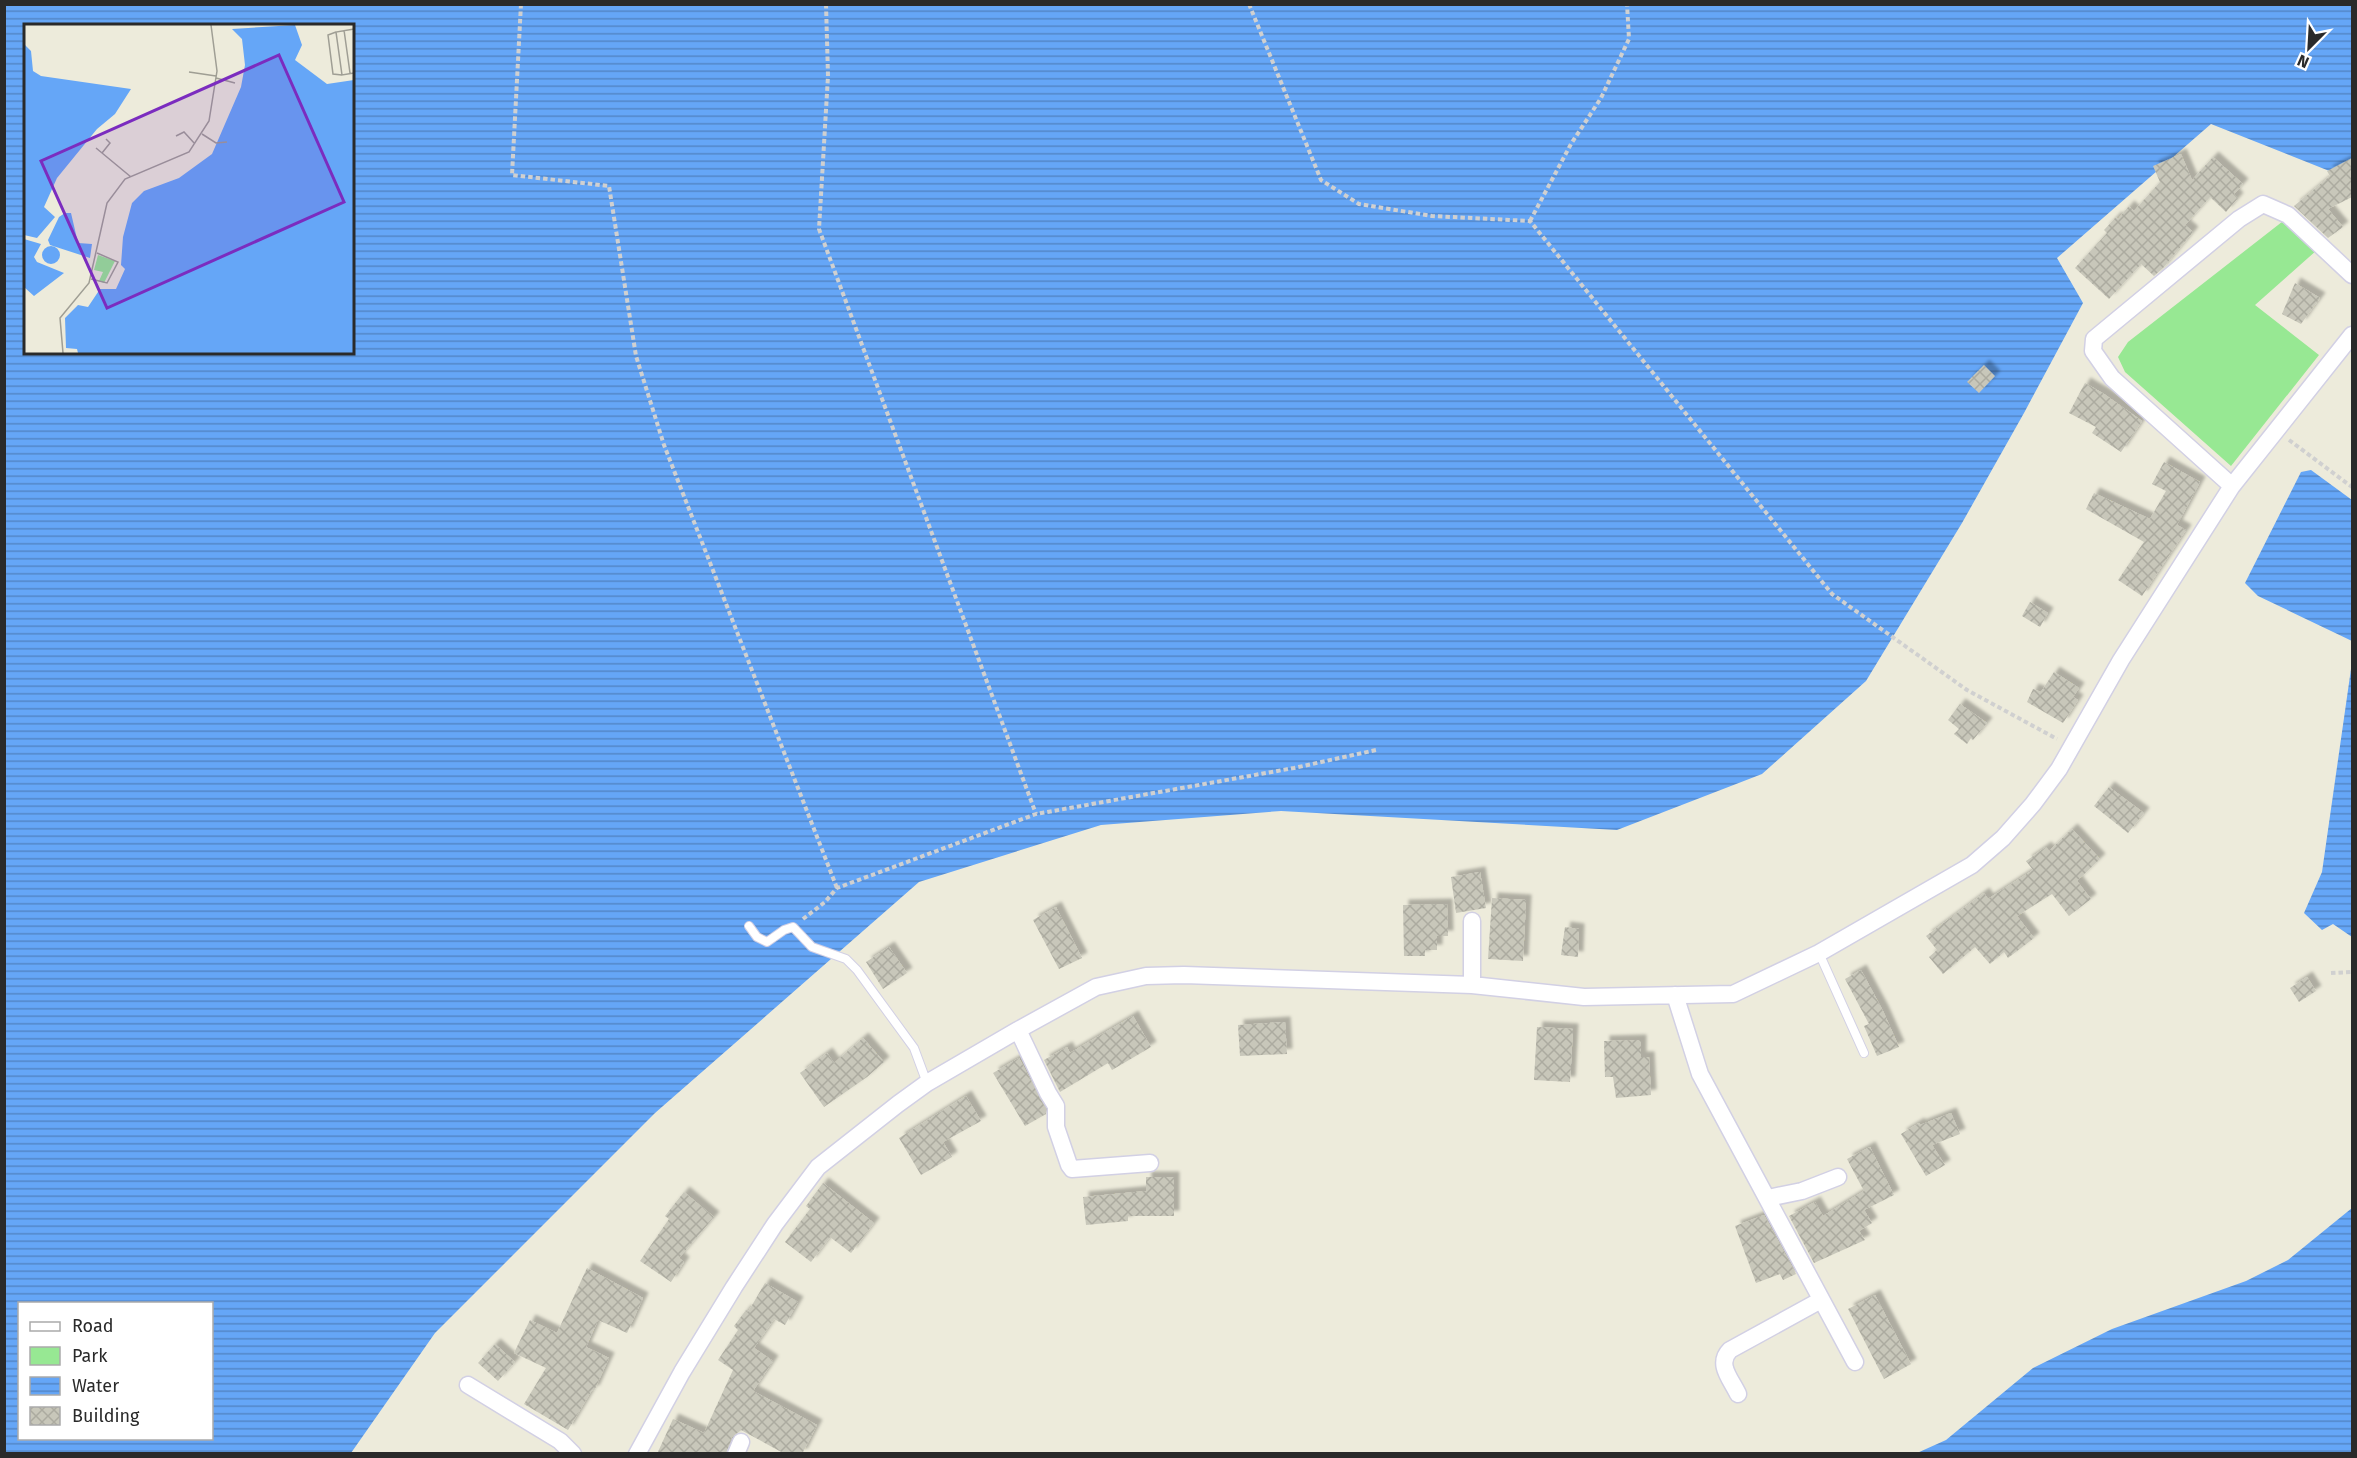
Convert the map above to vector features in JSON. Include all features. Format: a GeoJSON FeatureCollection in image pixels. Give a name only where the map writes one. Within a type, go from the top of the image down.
{"type":"FeatureCollection","features":[{"type":"Feature","properties":{"kind":"street"},"geometry":{"type":"LineString","coordinates":[[2232,486],[2112,378],[2093,351],[2094,339],[2239,219],[2263,204],[2288,215],[2352,275]]}},
{"type":"Feature","properties":{"kind":"street"},"geometry":{"type":"LineString","coordinates":[[637,1454],[682,1372],[734,1287],[775,1224],[818,1167],[927,1083],[1096,987],[1146,976],[1184,975],[1472,985],[1584,997],[1733,994],[1819,953],[1972,865],[2003,838],[2033,804],[2059,769],[2121,660],[2232,486],[2352,335]]}},
{"type":"Feature","properties":{"kind":"street"},"geometry":{"type":"LineString","coordinates":[[1472,921],[1472,985]]}},
{"type":"Feature","properties":{"kind":"street"},"geometry":{"type":"LineString","coordinates":[[1675,995],[1700,1074],[1855,1362]]}},
{"type":"Feature","properties":{"kind":"street"},"geometry":{"type":"LineString","coordinates":[[1018,1030],[1056,1106],[1056,1127],[1072,1170],[1150,1163]]}},
{"type":"Feature","properties":{"kind":"street"},"geometry":{"type":"LineString","coordinates":[[1768,1198],[1802,1191],[1838,1177]]}},
{"type":"Feature","properties":{"kind":"street"},"geometry":{"type":"LineString","coordinates":[[1738,1394],[1723,1365],[1725,1355],[1730,1350],[1821,1300]]}},
{"type":"Feature","properties":{"kind":"street"},"geometry":{"type":"LineString","coordinates":[[468,1385],[560,1441],[573,1454]]}},
{"type":"Feature","properties":{"kind":"lane"},"geometry":{"type":"LineString","coordinates":[[749,926],[757,937],[767,942],[784,930],[793,927],[812,947],[846,959],[857,970],[914,1048],[927,1083]]}},
{"type":"Feature","properties":{"kind":"lane"},"geometry":{"type":"LineString","coordinates":[[1819,953],[1864,1053]]}},
{"type":"Feature","properties":{"kind":"path"},"geometry":{"type":"LineString","coordinates":[[521,4],[512,175],[609,186],[636,356],[660,434],[837,888]]}},
{"type":"Feature","properties":{"kind":"path"},"geometry":{"type":"LineString","coordinates":[[826,4],[828,76],[819,230],[1036,814]]}},
{"type":"Feature","properties":{"kind":"path"},"geometry":{"type":"LineString","coordinates":[[1248,4],[1321,180],[1359,204],[1432,216],[1530,221],[1832,594],[1967,690],[2071,747]]}},
{"type":"Feature","properties":{"kind":"path"},"geometry":{"type":"LineString","coordinates":[[1530,221],[1571,144],[1601,98],[1629,39],[1627,4]]}},
{"type":"Feature","properties":{"kind":"path"},"geometry":{"type":"LineString","coordinates":[[2276,430],[2352,487]]}},
{"type":"Feature","properties":{"kind":"path"},"geometry":{"type":"LineString","coordinates":[[793,927],[825,902],[837,888],[1036,814],[1294,768],[1376,750]]}},
{"type":"Feature","properties":{"kind":"path"},"geometry":{"type":"LineString","coordinates":[[2331,973],[2352,972]]}},
{"type":"Feature","properties":{"kind":"green space"},"geometry":{"type":"Polygon","coordinates":[[[2287,218],[2317,250],[2255,305],[2319,355],[2231,466],[2125,372],[2118,357],[2128,342],[2287,218]]]}},
{"type":"Feature","properties":{"kind":"water"},"geometry":{"type":"Polygon","coordinates":[[[5,5],[2352,5],[2352,174],[2347,178],[2211,124],[2057,258],[2083,303],[1962,523],[1866,681],[1762,774],[1617,830],[1281,811],[1101,825],[919,882],[655,1113],[435,1333],[351,1453],[5,1454],[5,5]]]}},
{"type":"Feature","properties":{"kind":"water"},"geometry":{"type":"Polygon","coordinates":[[[2311,470],[2352,500],[2352,641],[2258,596],[2245,583],[2301,472],[2311,470]]]}},
{"type":"Feature","properties":{"kind":"water"},"geometry":{"type":"Polygon","coordinates":[[[2352,662],[2352,937],[2333,924],[2322,930],[2304,913],[2322,872],[2352,662]]]}},
{"type":"Feature","properties":{"kind":"water"},"geometry":{"type":"Polygon","coordinates":[[[2352,1208],[2352,1453],[1917,1453],[1946,1440],[2033,1368],[2112,1329],[2246,1281],[2288,1260],[2352,1208]]]}},
{"type":"Feature","properties":{"kind":"building"},"geometry":{"type":"Polygon","coordinates":[[[2181,154],[2192,180],[2213,157],[2243,184],[2234,194],[2238,198],[2226,212],[2210,197],[2185,225],[2193,232],[2163,268],[2154,276],[2141,264],[2109,299],[2075,268],[2107,233],[2104,230],[2116,217],[2118,219],[2129,206],[2134,211],[2160,182],[2153,166],[2181,154]]]}},
{"type":"Feature","properties":{"kind":"building"},"geometry":{"type":"Polygon","coordinates":[[[2352,158],[2352,197],[2328,209],[2343,227],[2328,238],[2294,206],[2330,176],[2327,171],[2352,158]]]}},
{"type":"Feature","properties":{"kind":"building"},"geometry":{"type":"Polygon","coordinates":[[[2295,283],[2320,298],[2301,324],[2282,314],[2295,283]]]}},
{"type":"Feature","properties":{"kind":"building"},"geometry":{"type":"Polygon","coordinates":[[[1984,365],[1995,376],[1979,393],[1967,382],[1984,365]]]}},
{"type":"Feature","properties":{"kind":"building"},"geometry":{"type":"Polygon","coordinates":[[[2085,383],[2142,421],[2121,452],[2092,433],[2096,427],[2069,413],[2085,383]]]}},
{"type":"Feature","properties":{"kind":"building"},"geometry":{"type":"Polygon","coordinates":[[[2164,462],[2200,482],[2177,525],[2186,530],[2142,596],[2118,580],[2144,542],[2086,509],[2094,493],[2150,519],[2166,491],[2152,484],[2164,462]]]}},
{"type":"Feature","properties":{"kind":"building"},"geometry":{"type":"Polygon","coordinates":[[[2030,602],[2048,613],[2040,627],[2022,616],[2030,602]]]}},
{"type":"Feature","properties":{"kind":"building"},"geometry":{"type":"Polygon","coordinates":[[[2054,672],[2079,688],[2073,697],[2078,700],[2063,723],[2027,702],[2033,689],[2041,692],[2054,672]]]}},
{"type":"Feature","properties":{"kind":"building"},"geometry":{"type":"Polygon","coordinates":[[[1960,704],[1987,723],[1967,744],[1954,734],[1959,729],[1948,720],[1960,704]]]}},
{"type":"Feature","properties":{"kind":"building"},"geometry":{"type":"Polygon","coordinates":[[[2109,787],[2144,813],[2128,833],[2094,806],[2109,787]]]}},
{"type":"Feature","properties":{"kind":"building"},"geometry":{"type":"Polygon","coordinates":[[[2072,829],[2100,859],[2077,881],[2091,899],[2069,916],[2052,894],[2017,916],[2034,938],[2008,958],[2004,952],[1990,964],[1975,947],[1943,974],[1929,957],[1937,950],[1926,936],[1984,893],[1988,899],[2033,870],[2026,861],[2046,847],[2049,851],[2072,829]]]}},
{"type":"Feature","properties":{"kind":"building"},"geometry":{"type":"Polygon","coordinates":[[[1480,872],[1486,908],[1456,913],[1451,877],[1480,872]]]}},
{"type":"Feature","properties":{"kind":"building"},"geometry":{"type":"Polygon","coordinates":[[[1492,898],[1526,900],[1523,961],[1488,959],[1492,898]]]}},
{"type":"Feature","properties":{"kind":"building"},"geometry":{"type":"Polygon","coordinates":[[[1447,904],[1448,936],[1437,936],[1437,950],[1425,950],[1425,956],[1404,956],[1403,905],[1447,904]]]}},
{"type":"Feature","properties":{"kind":"building"},"geometry":{"type":"Polygon","coordinates":[[[1056,907],[1082,958],[1059,969],[1033,920],[1056,907]]]}},
{"type":"Feature","properties":{"kind":"building"},"geometry":{"type":"Polygon","coordinates":[[[1565,927],[1579,929],[1578,957],[1561,955],[1565,927]]]}},
{"type":"Feature","properties":{"kind":"building"},"geometry":{"type":"Polygon","coordinates":[[[889,947],[907,973],[883,989],[866,962],[889,947]]]}},
{"type":"Feature","properties":{"kind":"building"},"geometry":{"type":"Polygon","coordinates":[[[1861,970],[1899,1047],[1877,1056],[1864,1026],[1869,1024],[1845,979],[1861,970]]]}},
{"type":"Feature","properties":{"kind":"building"},"geometry":{"type":"Polygon","coordinates":[[[2307,977],[2316,991],[2299,1002],[2290,988],[2307,977]]]}},
{"type":"Feature","properties":{"kind":"building"},"geometry":{"type":"Polygon","coordinates":[[[1133,1016],[1151,1047],[1112,1070],[1108,1063],[1060,1092],[1044,1060],[1067,1047],[1070,1053],[1133,1016]]]}},
{"type":"Feature","properties":{"kind":"building"},"geometry":{"type":"Polygon","coordinates":[[[1285,1022],[1287,1054],[1240,1056],[1238,1025],[1285,1022]]]}},
{"type":"Feature","properties":{"kind":"building"},"geometry":{"type":"Polygon","coordinates":[[[1537,1027],[1573,1029],[1570,1082],[1534,1080],[1537,1027]]]}},
{"type":"Feature","properties":{"kind":"building"},"geometry":{"type":"Polygon","coordinates":[[[863,1038],[884,1062],[867,1077],[824,1107],[800,1073],[827,1053],[834,1063],[863,1038]]]}},
{"type":"Feature","properties":{"kind":"building"},"geometry":{"type":"Polygon","coordinates":[[[1641,1040],[1641,1057],[1649,1057],[1651,1095],[1616,1098],[1613,1077],[1605,1077],[1604,1041],[1641,1040]]]}},
{"type":"Feature","properties":{"kind":"building"},"geometry":{"type":"Polygon","coordinates":[[[1019,1058],[1046,1109],[1046,1114],[1025,1126],[993,1073],[1019,1058]]]}},
{"type":"Feature","properties":{"kind":"building"},"geometry":{"type":"Polygon","coordinates":[[[966,1096],[981,1121],[943,1142],[952,1157],[921,1175],[899,1138],[966,1096]]]}},
{"type":"Feature","properties":{"kind":"building"},"geometry":{"type":"Polygon","coordinates":[[[1951,1113],[1960,1134],[1932,1145],[1945,1165],[1926,1176],[1901,1134],[1919,1123],[1920,1125],[1951,1113]]]}},
{"type":"Feature","properties":{"kind":"building"},"geometry":{"type":"Polygon","coordinates":[[[1870,1147],[1894,1195],[1864,1210],[1872,1223],[1859,1231],[1865,1240],[1814,1263],[1789,1216],[1815,1202],[1823,1216],[1864,1191],[1847,1159],[1870,1147]]]}},
{"type":"Feature","properties":{"kind":"building"},"geometry":{"type":"Polygon","coordinates":[[[1146,1177],[1174,1177],[1174,1216],[1128,1216],[1128,1221],[1086,1225],[1083,1197],[1146,1191],[1146,1177]]]}},
{"type":"Feature","properties":{"kind":"building"},"geometry":{"type":"Polygon","coordinates":[[[823,1183],[874,1223],[851,1253],[830,1237],[811,1262],[785,1242],[810,1209],[806,1206],[823,1183]]]}},
{"type":"Feature","properties":{"kind":"building"},"geometry":{"type":"Polygon","coordinates":[[[684,1192],[714,1217],[679,1258],[684,1262],[671,1282],[640,1261],[669,1219],[665,1216],[684,1192]]]}},
{"type":"Feature","properties":{"kind":"building"},"geometry":{"type":"Polygon","coordinates":[[[1764,1215],[1796,1274],[1783,1280],[1780,1274],[1756,1283],[1735,1226],[1764,1215]]]}},
{"type":"Feature","properties":{"kind":"building"},"geometry":{"type":"Polygon","coordinates":[[[587,1268],[643,1298],[627,1333],[598,1320],[586,1347],[609,1358],[594,1391],[592,1390],[568,1430],[524,1404],[546,1368],[514,1353],[530,1320],[557,1333],[587,1268]]]}},
{"type":"Feature","properties":{"kind":"building"},"geometry":{"type":"Polygon","coordinates":[[[765,1283],[798,1302],[785,1325],[774,1319],[754,1348],[773,1361],[753,1391],[817,1425],[802,1454],[785,1454],[741,1430],[732,1437],[726,1454],[657,1454],[673,1419],[704,1433],[733,1370],[718,1360],[738,1330],[734,1326],[746,1310],[748,1312],[765,1283]]]}},
{"type":"Feature","properties":{"kind":"building"},"geometry":{"type":"Polygon","coordinates":[[[1875,1295],[1911,1364],[1884,1379],[1848,1309],[1875,1295]]]}},
{"type":"Feature","properties":{"kind":"building"},"geometry":{"type":"Polygon","coordinates":[[[495,1344],[515,1362],[498,1381],[478,1363],[495,1344]]]}}]}
